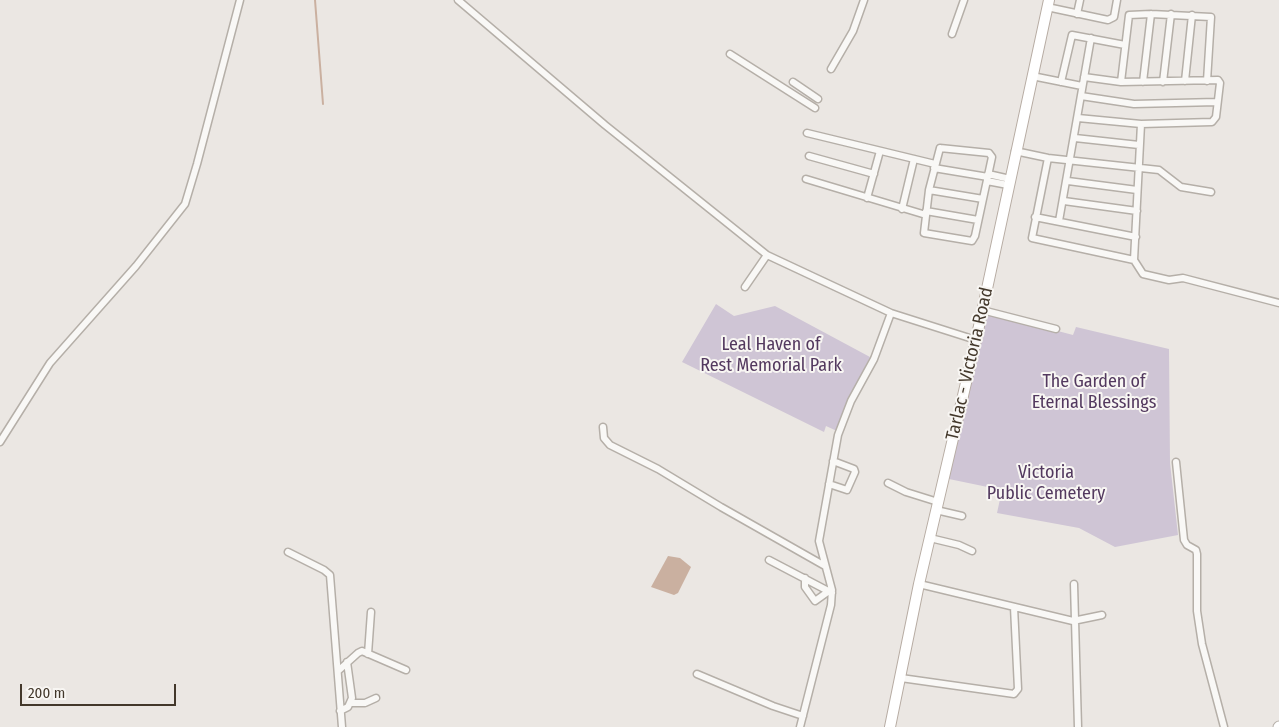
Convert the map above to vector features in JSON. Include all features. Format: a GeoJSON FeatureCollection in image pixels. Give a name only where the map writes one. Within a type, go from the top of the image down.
{"type":"FeatureCollection","features":[{"type":"Feature","properties":{"kind":"main road","name":"Tarlac - Victoria Road"},"geometry":{"type":"LineString","coordinates":[[890,727],[919,584],[976,340],[1048,4]]}},
{"type":"Feature","properties":{"kind":"street"},"geometry":{"type":"LineString","coordinates":[[0,442],[50,363],[136,266],[185,204],[198,164],[240,0]]}},
{"type":"Feature","properties":{"kind":"street"},"geometry":{"type":"LineString","coordinates":[[458,0],[605,125],[767,255],[891,313],[976,340]]}},
{"type":"Feature","properties":{"kind":"street"},"geometry":{"type":"LineString","coordinates":[[831,69],[853,31],[864,0]]}},
{"type":"Feature","properties":{"kind":"street"},"geometry":{"type":"LineString","coordinates":[[952,34],[964,0]]}},
{"type":"Feature","properties":{"kind":"street"},"geometry":{"type":"LineString","coordinates":[[1077,14],[1080,0]]}},
{"type":"Feature","properties":{"kind":"street"},"geometry":{"type":"LineString","coordinates":[[1048,4],[1077,14],[1112,19],[1117,0]]}},
{"type":"Feature","properties":{"kind":"street"},"geometry":{"type":"LineString","coordinates":[[1142,82],[1151,14]]}},
{"type":"Feature","properties":{"kind":"street"},"geometry":{"type":"LineString","coordinates":[[1121,82],[1129,15],[1151,14],[1209,15],[1212,20],[1207,81]]}},
{"type":"Feature","properties":{"kind":"street"},"geometry":{"type":"LineString","coordinates":[[1163,82],[1171,14]]}},
{"type":"Feature","properties":{"kind":"street"},"geometry":{"type":"LineString","coordinates":[[1185,82],[1192,15]]}},
{"type":"Feature","properties":{"kind":"street"},"geometry":{"type":"LineString","coordinates":[[1061,82],[1072,35],[1125,45]]}},
{"type":"Feature","properties":{"kind":"street"},"geometry":{"type":"LineString","coordinates":[[1060,221],[1072,160],[1082,86],[1092,38]]}},
{"type":"Feature","properties":{"kind":"street"},"geometry":{"type":"LineString","coordinates":[[730,54],[815,108]]}},
{"type":"Feature","properties":{"kind":"street"},"geometry":{"type":"LineString","coordinates":[[1032,76],[1082,86]]}},
{"type":"Feature","properties":{"kind":"street"},"geometry":{"type":"LineString","coordinates":[[1078,118],[1141,124],[1212,122],[1216,117],[1220,81],[1121,82],[1084,77]]}},
{"type":"Feature","properties":{"kind":"street"},"geometry":{"type":"LineString","coordinates":[[794,82],[818,99]]}},
{"type":"Feature","properties":{"kind":"street"},"geometry":{"type":"LineString","coordinates":[[1081,96],[1134,104],[1217,102]]}},
{"type":"Feature","properties":{"kind":"street"},"geometry":{"type":"LineString","coordinates":[[1141,124],[1134,260],[1145,275],[1169,280],[1183,278],[1279,303]]}},
{"type":"Feature","properties":{"kind":"street"},"geometry":{"type":"LineString","coordinates":[[807,133],[914,159],[934,166],[1009,182]]}},
{"type":"Feature","properties":{"kind":"street"},"geometry":{"type":"LineString","coordinates":[[1075,138],[1139,145]]}},
{"type":"Feature","properties":{"kind":"street"},"geometry":{"type":"LineString","coordinates":[[940,148],[989,153],[992,157],[988,177],[975,236],[972,240],[924,233],[929,190],[940,148]]}},
{"type":"Feature","properties":{"kind":"street"},"geometry":{"type":"LineString","coordinates":[[867,198],[880,151]]}},
{"type":"Feature","properties":{"kind":"street"},"geometry":{"type":"LineString","coordinates":[[1015,151],[1048,158],[1159,170],[1181,187],[1211,192]]}},
{"type":"Feature","properties":{"kind":"street"},"geometry":{"type":"LineString","coordinates":[[809,156],[874,174]]}},
{"type":"Feature","properties":{"kind":"street"},"geometry":{"type":"LineString","coordinates":[[1048,158],[1032,238],[1134,260]]}},
{"type":"Feature","properties":{"kind":"street"},"geometry":{"type":"LineString","coordinates":[[902,209],[914,159]]}},
{"type":"Feature","properties":{"kind":"street"},"geometry":{"type":"LineString","coordinates":[[806,179],[902,209],[978,220]]}},
{"type":"Feature","properties":{"kind":"street"},"geometry":{"type":"LineString","coordinates":[[1068,180],[1138,190]]}},
{"type":"Feature","properties":{"kind":"street"},"geometry":{"type":"LineString","coordinates":[[929,190],[983,199]]}},
{"type":"Feature","properties":{"kind":"street"},"geometry":{"type":"LineString","coordinates":[[1064,201],[1137,211]]}},
{"type":"Feature","properties":{"kind":"street"},"geometry":{"type":"LineString","coordinates":[[1035,217],[1136,237]]}},
{"type":"Feature","properties":{"kind":"street"},"geometry":{"type":"LineString","coordinates":[[746,287],[767,255]]}},
{"type":"Feature","properties":{"kind":"street"},"geometry":{"type":"LineString","coordinates":[[982,310],[1056,329]]}},
{"type":"Feature","properties":{"kind":"street"},"geometry":{"type":"LineString","coordinates":[[800,727],[830,592],[819,541],[838,435],[851,401],[874,359],[891,313]]}},
{"type":"Feature","properties":{"kind":"street"},"geometry":{"type":"LineString","coordinates":[[603,427],[604,438],[610,445],[658,469],[720,507],[825,566]]}},
{"type":"Feature","properties":{"kind":"street"},"geometry":{"type":"LineString","coordinates":[[829,484],[847,490],[855,472],[854,469],[833,461]]}},
{"type":"Feature","properties":{"kind":"street"},"geometry":{"type":"LineString","coordinates":[[1176,462],[1184,540],[1187,545],[1196,550],[1197,554],[1197,611],[1202,644],[1224,727]]}},
{"type":"Feature","properties":{"kind":"street"},"geometry":{"type":"LineString","coordinates":[[888,483],[962,516]]}},
{"type":"Feature","properties":{"kind":"street"},"geometry":{"type":"LineString","coordinates":[[930,538],[959,544],[972,551]]}},
{"type":"Feature","properties":{"kind":"street"},"geometry":{"type":"LineString","coordinates":[[288,552],[324,570],[330,575],[342,727]]}},
{"type":"Feature","properties":{"kind":"street"},"geometry":{"type":"LineString","coordinates":[[769,560],[830,592]]}},
{"type":"Feature","properties":{"kind":"street"},"geometry":{"type":"LineString","coordinates":[[805,578],[805,587],[814,600],[817,601],[830,592]]}},
{"type":"Feature","properties":{"kind":"street"},"geometry":{"type":"LineString","coordinates":[[919,584],[1073,621],[1102,614]]}},
{"type":"Feature","properties":{"kind":"street"},"geometry":{"type":"LineString","coordinates":[[1074,584],[1073,621],[1078,727]]}},
{"type":"Feature","properties":{"kind":"street"},"geometry":{"type":"LineString","coordinates":[[901,678],[1014,694],[1018,689],[1014,607]]}},
{"type":"Feature","properties":{"kind":"street"},"geometry":{"type":"LineString","coordinates":[[368,654],[371,612]]}},
{"type":"Feature","properties":{"kind":"street"},"geometry":{"type":"LineString","coordinates":[[338,671],[358,652],[362,651],[406,670]]}},
{"type":"Feature","properties":{"kind":"street"},"geometry":{"type":"LineString","coordinates":[[347,662],[353,690],[351,703]]}},
{"type":"Feature","properties":{"kind":"street"},"geometry":{"type":"LineString","coordinates":[[697,674],[802,716]]}},
{"type":"Feature","properties":{"kind":"street"},"geometry":{"type":"LineString","coordinates":[[340,710],[351,703],[365,703],[376,698]]}},
{"type":"Feature","properties":{"kind":"green space","name":"Leal Haven of Rest Memorial Park"},"geometry":{"type":"Polygon","coordinates":[[[716,304],[734,316],[775,306],[870,357],[849,400],[837,431],[826,426],[824,432],[682,362],[716,304]]]}},
{"type":"Feature","properties":{"kind":"green space","name":"The Garden of Eternal Blessings"},"geometry":{"type":"Polygon","coordinates":[[[986,312],[1073,335],[1076,327],[1169,349],[1170,463],[1178,535],[1115,547],[1079,528],[997,513],[1002,490],[949,479],[986,312]]]}},
{"type":"Feature","properties":{"kind":"shaded area"},"geometry":{"type":"Polygon","coordinates":[[[668,556],[680,558],[691,567],[678,593],[674,595],[651,587],[668,556]]]}},
{"type":"Feature","properties":{"kind":"waterway"},"geometry":{"type":"LineString","coordinates":[[315,0],[323,104]]}},
{"type":"Feature","properties":{"kind":"park label","name":"Victoria Public Cemetery"},"geometry":{"type":"Point","coordinates":[1046,483]}}]}
